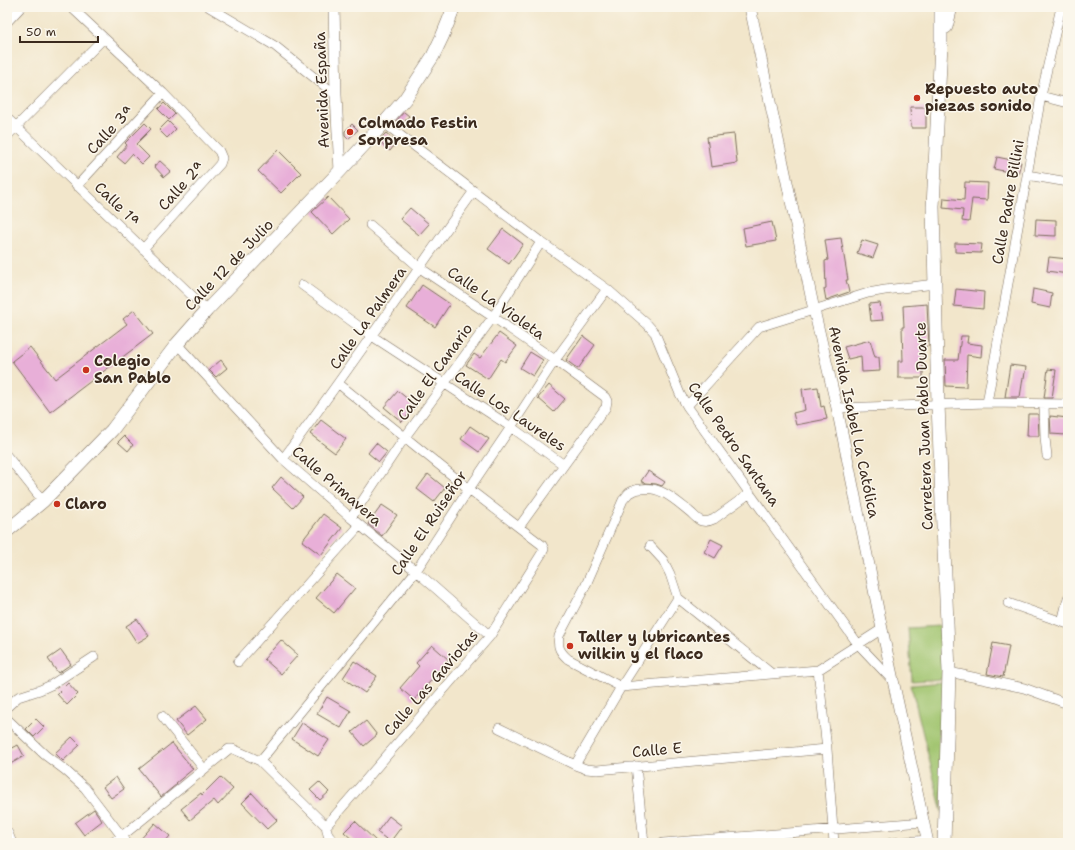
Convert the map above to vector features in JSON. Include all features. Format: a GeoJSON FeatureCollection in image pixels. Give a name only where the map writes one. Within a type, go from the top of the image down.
{"type":"FeatureCollection","features":[{"type":"Feature","properties":{"kind":"main road","name":"Calle 12 de Julio"},"geometry":{"type":"LineString","coordinates":[[7,531],[43,500],[112,430],[177,344],[207,310],[384,123],[405,98],[433,56],[445,30],[453,7]]}},
{"type":"Feature","properties":{"kind":"main road","name":"Carretera Juan Pablo Duarte"},"geometry":{"type":"LineString","coordinates":[[941,7],[941,44],[933,207],[938,404],[949,672],[944,843]]}},
{"type":"Feature","properties":{"kind":"main road"},"geometry":{"type":"LineString","coordinates":[[941,44],[951,7]]}},
{"type":"Feature","properties":{"kind":"street"},"geometry":{"type":"LineString","coordinates":[[7,22],[21,7]]}},
{"type":"Feature","properties":{"kind":"street"},"geometry":{"type":"LineString","coordinates":[[71,7],[163,93]]}},
{"type":"Feature","properties":{"kind":"street"},"geometry":{"type":"LineString","coordinates":[[209,7],[274,46],[336,95]]}},
{"type":"Feature","properties":{"kind":"street","name":"Avenida España"},"geometry":{"type":"LineString","coordinates":[[334,7],[336,95],[340,171]]}},
{"type":"Feature","properties":{"kind":"street","name":"Avenida Isabel La Católica"},"geometry":{"type":"LineString","coordinates":[[750,7],[814,310],[837,408],[882,630],[928,841]]}},
{"type":"Feature","properties":{"kind":"street","name":"Calle Padre Billini"},"geometry":{"type":"LineString","coordinates":[[987,403],[1041,96],[1061,7]]}},
{"type":"Feature","properties":{"kind":"street"},"geometry":{"type":"LineString","coordinates":[[7,136],[104,38]]}},
{"type":"Feature","properties":{"kind":"street","name":"Calle 2ª"},"geometry":{"type":"LineString","coordinates":[[143,249],[220,164],[222,158],[220,152],[163,93]]}},
{"type":"Feature","properties":{"kind":"street","name":"Calle 3ª"},"geometry":{"type":"LineString","coordinates":[[77,186],[163,93]]}},
{"type":"Feature","properties":{"kind":"street"},"geometry":{"type":"LineString","coordinates":[[1041,96],[1068,103]]}},
{"type":"Feature","properties":{"kind":"street","name":"Calle 1ª"},"geometry":{"type":"LineString","coordinates":[[7,118],[207,310]]}},
{"type":"Feature","properties":{"kind":"street","name":"Calle Pedro Santana"},"geometry":{"type":"LineString","coordinates":[[384,123],[540,242],[607,289],[647,324],[655,333],[680,394],[687,406],[858,644],[894,682]]}},
{"type":"Feature","properties":{"kind":"street"},"geometry":{"type":"LineString","coordinates":[[1027,175],[1068,182]]}},
{"type":"Feature","properties":{"kind":"street","name":"Calle La Palmera"},"geometry":{"type":"LineString","coordinates":[[283,459],[339,384],[474,191]]}},
{"type":"Feature","properties":{"kind":"street","name":"Calle La Violeta"},"geometry":{"type":"LineString","coordinates":[[370,225],[420,268],[555,360],[605,397],[607,401],[606,407],[564,465]]}},
{"type":"Feature","properties":{"kind":"street","name":"Calle El Canario"},"geometry":{"type":"LineString","coordinates":[[351,518],[405,438],[493,317],[540,242]]}},
{"type":"Feature","properties":{"kind":"street"},"geometry":{"type":"LineString","coordinates":[[687,406],[759,327],[868,293],[935,284]]}},
{"type":"Feature","properties":{"kind":"street","name":"Calle Los Laureles"},"geometry":{"type":"LineString","coordinates":[[302,285],[372,336],[511,427],[564,465]]}},
{"type":"Feature","properties":{"kind":"street","name":"Calle El Ruiseñor"},"geometry":{"type":"LineString","coordinates":[[260,761],[416,571],[555,360],[607,289]]}},
{"type":"Feature","properties":{"kind":"street","name":"Calle Primavera"},"geometry":{"type":"LineString","coordinates":[[177,344],[283,459],[351,518],[416,571],[490,636]]}},
{"type":"Feature","properties":{"kind":"street"},"geometry":{"type":"LineString","coordinates":[[339,384],[469,489],[519,527],[564,465]]}},
{"type":"Feature","properties":{"kind":"street"},"geometry":{"type":"LineString","coordinates":[[837,408],[987,403],[1068,404]]}},
{"type":"Feature","properties":{"kind":"street"},"geometry":{"type":"LineString","coordinates":[[1044,404],[1047,456]]}},
{"type":"Feature","properties":{"kind":"street"},"geometry":{"type":"LineString","coordinates":[[7,456],[43,500]]}},
{"type":"Feature","properties":{"kind":"street"},"geometry":{"type":"LineString","coordinates":[[750,493],[714,519],[707,522],[702,522],[697,520],[694,515],[659,490],[648,488],[629,492],[623,500],[585,587],[559,636],[559,649],[568,659],[621,687],[818,670],[882,630]]}},
{"type":"Feature","properties":{"kind":"street"},"geometry":{"type":"LineString","coordinates":[[238,662],[360,525]]}},
{"type":"Feature","properties":{"kind":"street","name":"Calle Las Gaviotas"},"geometry":{"type":"LineString","coordinates":[[326,826],[490,636],[544,549],[542,545],[519,527]]}},
{"type":"Feature","properties":{"kind":"street"},"geometry":{"type":"LineString","coordinates":[[650,546],[663,560],[670,574],[678,598],[772,674]]}},
{"type":"Feature","properties":{"kind":"street"},"geometry":{"type":"LineString","coordinates":[[575,765],[621,687],[678,598]]}},
{"type":"Feature","properties":{"kind":"street"},"geometry":{"type":"LineString","coordinates":[[1008,603],[1065,623],[1068,598]]}},
{"type":"Feature","properties":{"kind":"street"},"geometry":{"type":"LineString","coordinates":[[7,707],[18,697],[51,686],[94,657]]}},
{"type":"Feature","properties":{"kind":"street"},"geometry":{"type":"LineString","coordinates":[[818,670],[827,749],[834,843]]}},
{"type":"Feature","properties":{"kind":"street"},"geometry":{"type":"LineString","coordinates":[[949,672],[1024,688],[1068,704]]}},
{"type":"Feature","properties":{"kind":"street"},"geometry":{"type":"LineString","coordinates":[[162,716],[204,769]]}},
{"type":"Feature","properties":{"kind":"street"},"geometry":{"type":"LineString","coordinates":[[7,719],[45,755],[85,788],[125,839]]}},
{"type":"Feature","properties":{"kind":"street","name":"Calle E"},"geometry":{"type":"LineString","coordinates":[[499,728],[575,765],[586,769],[597,770],[827,749]]}},
{"type":"Feature","properties":{"kind":"street"},"geometry":{"type":"LineString","coordinates":[[112,843],[125,839],[204,769],[229,749],[233,749],[260,761],[326,826],[328,835],[335,843]]}},
{"type":"Feature","properties":{"kind":"street"},"geometry":{"type":"LineString","coordinates":[[636,766],[644,843]]}},
{"type":"Feature","properties":{"kind":"street"},"geometry":{"type":"LineString","coordinates":[[663,843],[923,822]]}},
{"type":"Feature","properties":{"kind":"street"},"geometry":{"type":"LineString","coordinates":[[8,833],[12,843]]}},
{"type":"Feature","properties":{"kind":"street"},"geometry":{"type":"LineString","coordinates":[[891,843],[928,841]]}},
{"type":"Feature","properties":{"kind":"green space"},"geometry":{"type":"Polygon","coordinates":[[[940,626],[943,679],[912,681],[908,628],[940,626]]]}},
{"type":"Feature","properties":{"kind":"green space"},"geometry":{"type":"Polygon","coordinates":[[[944,682],[942,812],[911,685],[944,682]]]}},
{"type":"Feature","properties":{"kind":"building"},"geometry":{"type":"Polygon","coordinates":[[[164,103],[175,114],[169,120],[158,109],[164,103]]]}},
{"type":"Feature","properties":{"kind":"building"},"geometry":{"type":"Polygon","coordinates":[[[910,107],[926,107],[926,128],[911,128],[910,107]]]}},
{"type":"Feature","properties":{"kind":"building"},"geometry":{"type":"Polygon","coordinates":[[[404,112],[409,116],[402,125],[396,121],[404,112]]]}},
{"type":"Feature","properties":{"kind":"building"},"geometry":{"type":"Polygon","coordinates":[[[168,121],[176,129],[167,138],[159,130],[168,121]]]}},
{"type":"Feature","properties":{"kind":"building"},"geometry":{"type":"Polygon","coordinates":[[[145,123],[151,129],[136,144],[149,157],[142,164],[132,154],[124,163],[117,157],[127,145],[125,143],[145,123]]]}},
{"type":"Feature","properties":{"kind":"building","name":"Colmado Festin Sorpresa"},"geometry":{"type":"Polygon","coordinates":[[[352,124],[358,130],[348,139],[345,136],[345,131],[352,124]]]}},
{"type":"Feature","properties":{"kind":"building"},"geometry":{"type":"Polygon","coordinates":[[[386,133],[397,142],[390,151],[378,141],[386,133]]]}},
{"type":"Feature","properties":{"kind":"building"},"geometry":{"type":"Polygon","coordinates":[[[734,134],[737,163],[711,167],[707,137],[734,134]]]}},
{"type":"Feature","properties":{"kind":"building"},"geometry":{"type":"Polygon","coordinates":[[[278,150],[301,173],[281,193],[258,171],[278,150]]]}},
{"type":"Feature","properties":{"kind":"building"},"geometry":{"type":"Polygon","coordinates":[[[997,157],[1021,162],[1018,174],[994,169],[997,157]]]}},
{"type":"Feature","properties":{"kind":"building"},"geometry":{"type":"Polygon","coordinates":[[[160,161],[171,171],[164,177],[154,166],[160,161]]]}},
{"type":"Feature","properties":{"kind":"building"},"geometry":{"type":"Polygon","coordinates":[[[965,182],[988,183],[987,200],[972,199],[969,222],[962,221],[963,210],[943,208],[944,198],[964,200],[965,182]]]}},
{"type":"Feature","properties":{"kind":"building"},"geometry":{"type":"Polygon","coordinates":[[[328,197],[349,219],[333,234],[312,212],[328,197]]]}},
{"type":"Feature","properties":{"kind":"building"},"geometry":{"type":"Polygon","coordinates":[[[410,208],[429,224],[419,235],[400,219],[410,208]]]}},
{"type":"Feature","properties":{"kind":"building"},"geometry":{"type":"Polygon","coordinates":[[[1036,219],[1056,220],[1056,236],[1035,235],[1036,219]]]}},
{"type":"Feature","properties":{"kind":"building"},"geometry":{"type":"Polygon","coordinates":[[[772,222],[776,241],[746,246],[743,228],[772,222]]]}},
{"type":"Feature","properties":{"kind":"building"},"geometry":{"type":"Polygon","coordinates":[[[503,229],[523,244],[509,264],[488,249],[503,229]]]}},
{"type":"Feature","properties":{"kind":"building"},"geometry":{"type":"Polygon","coordinates":[[[841,238],[848,280],[846,280],[849,292],[826,300],[824,289],[826,288],[825,261],[828,260],[825,240],[841,238]]]}},
{"type":"Feature","properties":{"kind":"building"},"geometry":{"type":"Polygon","coordinates":[[[862,240],[878,245],[873,258],[857,253],[862,240]]]}},
{"type":"Feature","properties":{"kind":"building"},"geometry":{"type":"Polygon","coordinates":[[[955,243],[982,244],[981,253],[955,252],[955,243]]]}},
{"type":"Feature","properties":{"kind":"building"},"geometry":{"type":"Polygon","coordinates":[[[1049,257],[1068,259],[1068,274],[1047,271],[1049,257]]]}},
{"type":"Feature","properties":{"kind":"building"},"geometry":{"type":"Polygon","coordinates":[[[422,285],[450,304],[435,327],[407,308],[422,285]]]}},
{"type":"Feature","properties":{"kind":"building"},"geometry":{"type":"Polygon","coordinates":[[[956,289],[984,292],[983,309],[954,306],[956,289]]]}},
{"type":"Feature","properties":{"kind":"building"},"geometry":{"type":"Polygon","coordinates":[[[1033,289],[1052,293],[1050,308],[1031,304],[1033,289]]]}},
{"type":"Feature","properties":{"kind":"building"},"geometry":{"type":"Polygon","coordinates":[[[880,303],[883,320],[871,321],[869,304],[880,303]]]}},
{"type":"Feature","properties":{"kind":"building"},"geometry":{"type":"Polygon","coordinates":[[[927,304],[929,346],[923,347],[923,378],[898,378],[898,361],[903,361],[903,306],[927,304]]]}},
{"type":"Feature","properties":{"kind":"building","name":"Colegio San Pablo"},"geometry":{"type":"Polygon","coordinates":[[[134,310],[153,334],[50,412],[12,361],[30,347],[55,379],[127,324],[123,319],[134,310]]]}},
{"type":"Feature","properties":{"kind":"building"},"geometry":{"type":"Polygon","coordinates":[[[499,333],[517,346],[505,362],[501,359],[488,379],[466,365],[474,354],[480,358],[499,333]]]}},
{"type":"Feature","properties":{"kind":"building"},"geometry":{"type":"Polygon","coordinates":[[[583,336],[595,345],[578,369],[566,360],[583,336]]]}},
{"type":"Feature","properties":{"kind":"building"},"geometry":{"type":"Polygon","coordinates":[[[961,336],[968,336],[967,343],[982,345],[981,357],[967,355],[966,387],[946,386],[945,360],[958,360],[961,336]]]}},
{"type":"Feature","properties":{"kind":"building"},"geometry":{"type":"Polygon","coordinates":[[[870,340],[875,357],[879,357],[880,371],[862,372],[861,356],[848,359],[844,347],[870,340]]]}},
{"type":"Feature","properties":{"kind":"building"},"geometry":{"type":"Polygon","coordinates":[[[530,352],[543,360],[533,376],[520,368],[530,352]]]}},
{"type":"Feature","properties":{"kind":"building"},"geometry":{"type":"Polygon","coordinates":[[[221,360],[227,368],[216,377],[209,370],[221,360]]]}},
{"type":"Feature","properties":{"kind":"building"},"geometry":{"type":"Polygon","coordinates":[[[1010,365],[1026,367],[1020,397],[1005,397],[1010,365]]]}},
{"type":"Feature","properties":{"kind":"building"},"geometry":{"type":"Polygon","coordinates":[[[1048,369],[1056,370],[1052,398],[1044,398],[1048,369]]]}},
{"type":"Feature","properties":{"kind":"building"},"geometry":{"type":"Polygon","coordinates":[[[549,385],[565,399],[554,412],[538,398],[549,385]]]}},
{"type":"Feature","properties":{"kind":"building"},"geometry":{"type":"Polygon","coordinates":[[[818,387],[821,407],[824,406],[827,419],[796,425],[793,413],[805,410],[802,389],[818,387]]]}},
{"type":"Feature","properties":{"kind":"building"},"geometry":{"type":"Polygon","coordinates":[[[398,391],[416,406],[402,422],[384,407],[398,391]]]}},
{"type":"Feature","properties":{"kind":"building"},"geometry":{"type":"Polygon","coordinates":[[[1028,414],[1038,414],[1039,436],[1027,436],[1028,414]]]}},
{"type":"Feature","properties":{"kind":"building"},"geometry":{"type":"Polygon","coordinates":[[[1050,416],[1068,418],[1066,435],[1051,434],[1050,416]]]}},
{"type":"Feature","properties":{"kind":"building"},"geometry":{"type":"Polygon","coordinates":[[[321,420],[346,439],[335,453],[310,434],[321,420]]]}},
{"type":"Feature","properties":{"kind":"building"},"geometry":{"type":"Polygon","coordinates":[[[470,426],[489,439],[479,452],[461,439],[470,426]]]}},
{"type":"Feature","properties":{"kind":"building"},"geometry":{"type":"Polygon","coordinates":[[[124,436],[133,445],[128,451],[118,442],[124,436]]]}},
{"type":"Feature","properties":{"kind":"building"},"geometry":{"type":"Polygon","coordinates":[[[376,443],[387,452],[379,462],[368,453],[376,443]]]}},
{"type":"Feature","properties":{"kind":"building"},"geometry":{"type":"Polygon","coordinates":[[[648,471],[665,482],[662,486],[644,483],[641,481],[648,471]]]}},
{"type":"Feature","properties":{"kind":"building"},"geometry":{"type":"Polygon","coordinates":[[[428,474],[445,488],[434,502],[417,489],[428,474]]]}},
{"type":"Feature","properties":{"kind":"building"},"geometry":{"type":"Polygon","coordinates":[[[281,477],[303,497],[293,508],[272,488],[281,477]]]}},
{"type":"Feature","properties":{"kind":"building"},"geometry":{"type":"Polygon","coordinates":[[[382,505],[397,515],[382,536],[368,524],[382,505]]]}},
{"type":"Feature","properties":{"kind":"building"},"geometry":{"type":"Polygon","coordinates":[[[323,514],[342,528],[321,555],[302,541],[323,514]]]}},
{"type":"Feature","properties":{"kind":"building"},"geometry":{"type":"Polygon","coordinates":[[[711,539],[723,545],[715,558],[704,552],[711,539]]]}},
{"type":"Feature","properties":{"kind":"building"},"geometry":{"type":"Polygon","coordinates":[[[337,574],[355,588],[334,613],[316,598],[337,574]]]}},
{"type":"Feature","properties":{"kind":"building"},"geometry":{"type":"Polygon","coordinates":[[[137,619],[149,636],[137,643],[126,626],[137,619]]]}},
{"type":"Feature","properties":{"kind":"building"},"geometry":{"type":"Polygon","coordinates":[[[281,640],[298,655],[281,674],[264,659],[281,640]]]}},
{"type":"Feature","properties":{"kind":"building"},"geometry":{"type":"Polygon","coordinates":[[[993,643],[1009,646],[1003,677],[987,674],[993,643]]]}},
{"type":"Feature","properties":{"kind":"building"},"geometry":{"type":"Polygon","coordinates":[[[432,645],[449,660],[414,700],[400,688],[419,666],[416,663],[432,645]]]}},
{"type":"Feature","properties":{"kind":"building"},"geometry":{"type":"Polygon","coordinates":[[[61,650],[71,664],[58,673],[48,659],[61,650]]]}},
{"type":"Feature","properties":{"kind":"building"},"geometry":{"type":"Polygon","coordinates":[[[354,661],[377,676],[365,693],[343,678],[354,661]]]}},
{"type":"Feature","properties":{"kind":"building"},"geometry":{"type":"Polygon","coordinates":[[[68,683],[78,694],[67,705],[57,694],[68,683]]]}},
{"type":"Feature","properties":{"kind":"building"},"geometry":{"type":"Polygon","coordinates":[[[327,697],[351,711],[341,728],[317,714],[327,697]]]}},
{"type":"Feature","properties":{"kind":"building"},"geometry":{"type":"Polygon","coordinates":[[[196,706],[207,719],[187,735],[176,721],[196,706]]]}},
{"type":"Feature","properties":{"kind":"building"},"geometry":{"type":"Polygon","coordinates":[[[36,719],[44,727],[34,737],[26,729],[36,719]]]}},
{"type":"Feature","properties":{"kind":"building"},"geometry":{"type":"Polygon","coordinates":[[[366,721],[377,735],[364,746],[352,732],[366,721]]]}},
{"type":"Feature","properties":{"kind":"building"},"geometry":{"type":"Polygon","coordinates":[[[302,723],[329,740],[318,756],[292,739],[302,723]]]}},
{"type":"Feature","properties":{"kind":"building"},"geometry":{"type":"Polygon","coordinates":[[[72,737],[80,745],[63,761],[55,753],[72,737]]]}},
{"type":"Feature","properties":{"kind":"building"},"geometry":{"type":"Polygon","coordinates":[[[172,743],[193,769],[161,797],[139,769],[172,743]]]}},
{"type":"Feature","properties":{"kind":"building"},"geometry":{"type":"Polygon","coordinates":[[[18,745],[24,756],[7,766],[7,751],[18,745]]]}},
{"type":"Feature","properties":{"kind":"building"},"geometry":{"type":"Polygon","coordinates":[[[116,777],[124,789],[111,798],[103,787],[116,777]]]}},
{"type":"Feature","properties":{"kind":"building"},"geometry":{"type":"Polygon","coordinates":[[[220,777],[233,789],[218,805],[214,800],[190,820],[181,809],[201,793],[202,795],[220,777]]]}},
{"type":"Feature","properties":{"kind":"building"},"geometry":{"type":"Polygon","coordinates":[[[319,782],[329,792],[320,800],[310,790],[319,782]]]}},
{"type":"Feature","properties":{"kind":"building"},"geometry":{"type":"Polygon","coordinates":[[[252,793],[277,820],[267,829],[242,803],[252,793]]]}},
{"type":"Feature","properties":{"kind":"building"},"geometry":{"type":"Polygon","coordinates":[[[94,809],[102,821],[84,835],[75,823],[94,809]]]}},
{"type":"Feature","properties":{"kind":"building"},"geometry":{"type":"Polygon","coordinates":[[[389,816],[402,826],[390,842],[377,832],[389,816]]]}},
{"type":"Feature","properties":{"kind":"building"},"geometry":{"type":"Polygon","coordinates":[[[355,821],[378,843],[356,843],[344,832],[355,821]]]}},
{"type":"Feature","properties":{"kind":"building"},"geometry":{"type":"Polygon","coordinates":[[[155,823],[170,836],[164,843],[137,843],[155,823]]]}},
{"type":"Feature","properties":{"kind":"place","name":"Repuesto auto piezas sonido"},"geometry":{"type":"Point","coordinates":[917,98]}},
{"type":"Feature","properties":{"kind":"place","name":"Colmado Festin Sorpresa"},"geometry":{"type":"Point","coordinates":[350,132]}},
{"type":"Feature","properties":{"kind":"place","name":"Colegio San Pablo"},"geometry":{"type":"Point","coordinates":[86,370]}},
{"type":"Feature","properties":{"kind":"place","name":"Claro"},"geometry":{"type":"Point","coordinates":[57,504]}},
{"type":"Feature","properties":{"kind":"place","name":"Taller y lubricantes wilkin y el flaco"},"geometry":{"type":"Point","coordinates":[570,646]}}]}
